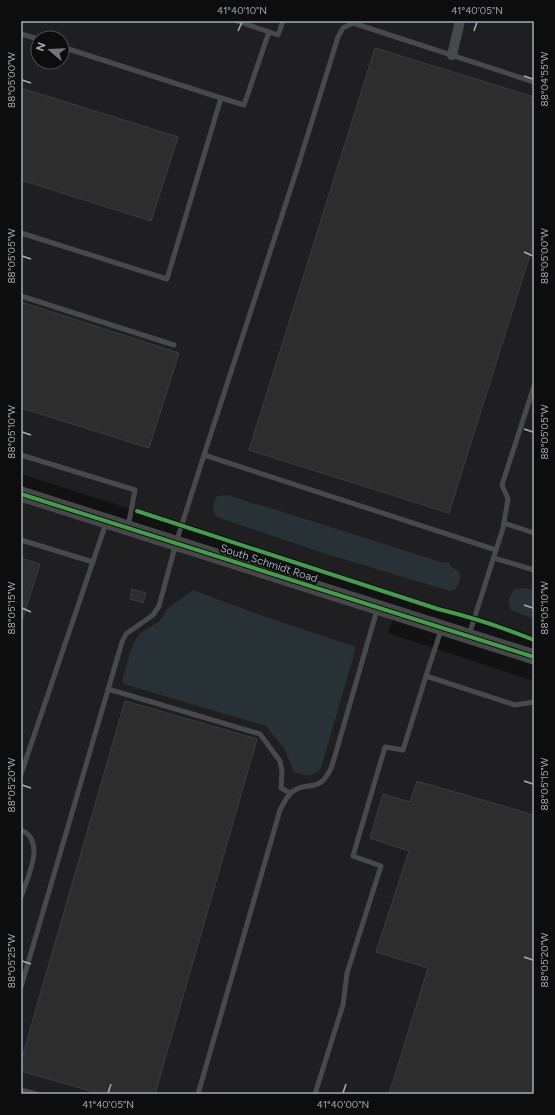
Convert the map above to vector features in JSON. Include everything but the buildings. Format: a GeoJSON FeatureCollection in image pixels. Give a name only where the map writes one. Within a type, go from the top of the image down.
{"type":"FeatureCollection","features":[{"type":"Feature","properties":{"kind":"street"},"geometry":{"type":"LineString","coordinates":[[452,55],[460,21]]}},
{"type":"Feature","properties":{"kind":"street","name":"South Schmidt Road"},"geometry":{"type":"LineString","coordinates":[[21,494],[534,657]]}},
{"type":"Feature","properties":{"kind":"lane"},"geometry":{"type":"LineString","coordinates":[[237,21],[278,35],[283,21]]}},
{"type":"Feature","properties":{"kind":"lane"},"geometry":{"type":"LineString","coordinates":[[21,987],[122,642],[126,634],[152,615],[159,606],[176,543],[204,455],[331,58],[338,37],[343,28],[353,23],[534,82]]}},
{"type":"Feature","properties":{"kind":"lane"},"geometry":{"type":"LineString","coordinates":[[70,50],[244,105],[269,32]]}},
{"type":"Feature","properties":{"kind":"lane"},"geometry":{"type":"LineString","coordinates":[[21,233],[167,279],[221,98]]}},
{"type":"Feature","properties":{"kind":"lane"},"geometry":{"type":"LineString","coordinates":[[21,296],[174,345]]}},
{"type":"Feature","properties":{"kind":"lane"},"geometry":{"type":"LineString","coordinates":[[469,636],[504,523],[508,499],[502,485],[534,386]]}},
{"type":"Feature","properties":{"kind":"lane"},"geometry":{"type":"LineString","coordinates":[[21,455],[135,490],[127,528]]}},
{"type":"Feature","properties":{"kind":"lane"},"geometry":{"type":"LineString","coordinates":[[204,455],[496,550]]}},
{"type":"Feature","properties":{"kind":"lane"},"geometry":{"type":"LineString","coordinates":[[21,774],[107,522]]}},
{"type":"Feature","properties":{"kind":"lane"},"geometry":{"type":"LineString","coordinates":[[504,523],[534,533]]}},
{"type":"Feature","properties":{"kind":"lane"},"geometry":{"type":"LineString","coordinates":[[21,540],[93,562]]}},
{"type":"Feature","properties":{"kind":"lane"},"geometry":{"type":"LineString","coordinates":[[494,558],[534,570]]}},
{"type":"Feature","properties":{"kind":"lane"},"geometry":{"type":"LineString","coordinates":[[198,1094],[280,810],[286,799],[293,791],[315,786],[327,778],[332,766],[378,607]]}},
{"type":"Feature","properties":{"kind":"lane"},"geometry":{"type":"LineString","coordinates":[[315,1094],[343,1005],[347,973],[381,866],[353,856],[385,747],[403,750],[442,627]]}},
{"type":"Feature","properties":{"kind":"lane"},"geometry":{"type":"LineString","coordinates":[[426,676],[515,705],[534,702]]}},
{"type":"Feature","properties":{"kind":"lane"},"geometry":{"type":"LineString","coordinates":[[108,690],[260,734],[280,761],[282,772],[280,788],[290,794]]}},
{"type":"Feature","properties":{"kind":"lane"},"geometry":{"type":"LineString","coordinates":[[21,830],[32,838],[34,857],[21,897]]}},
{"type":"Feature","properties":{"kind":"lane"},"geometry":{"type":"LineString","coordinates":[[21,1090],[36,1094]]}},
{"type":"Feature","properties":{"kind":"shaded area"},"geometry":{"type":"Polygon","coordinates":[[[21,21],[534,21],[534,638],[21,474],[21,21]]]}},
{"type":"Feature","properties":{"kind":"shaded area"},"geometry":{"type":"Polygon","coordinates":[[[229,495],[444,563],[449,562],[451,567],[459,571],[459,582],[456,589],[450,591],[323,553],[217,517],[213,512],[214,502],[217,496],[229,495]]]}},
{"type":"Feature","properties":{"kind":"shaded area"},"geometry":{"type":"Polygon","coordinates":[[[21,502],[393,618],[388,633],[534,681],[534,1094],[21,1094],[21,502]]]}},
{"type":"Feature","properties":{"kind":"shaded area"},"geometry":{"type":"Polygon","coordinates":[[[525,588],[534,590],[534,619],[511,610],[508,602],[514,589],[525,588]]]}},
{"type":"Feature","properties":{"kind":"shaded area"},"geometry":{"type":"Polygon","coordinates":[[[193,590],[263,616],[356,647],[321,768],[312,775],[294,772],[285,750],[266,726],[124,684],[122,680],[133,644],[140,633],[160,621],[167,609],[193,590]]]}},
{"type":"Feature","properties":{"kind":"cycle path"},"geometry":{"type":"LineString","coordinates":[[21,494],[534,657]]}},
{"type":"Feature","properties":{"kind":"cycle path"},"geometry":{"type":"LineString","coordinates":[[137,511],[438,609],[462,615],[534,640]]}}]}
